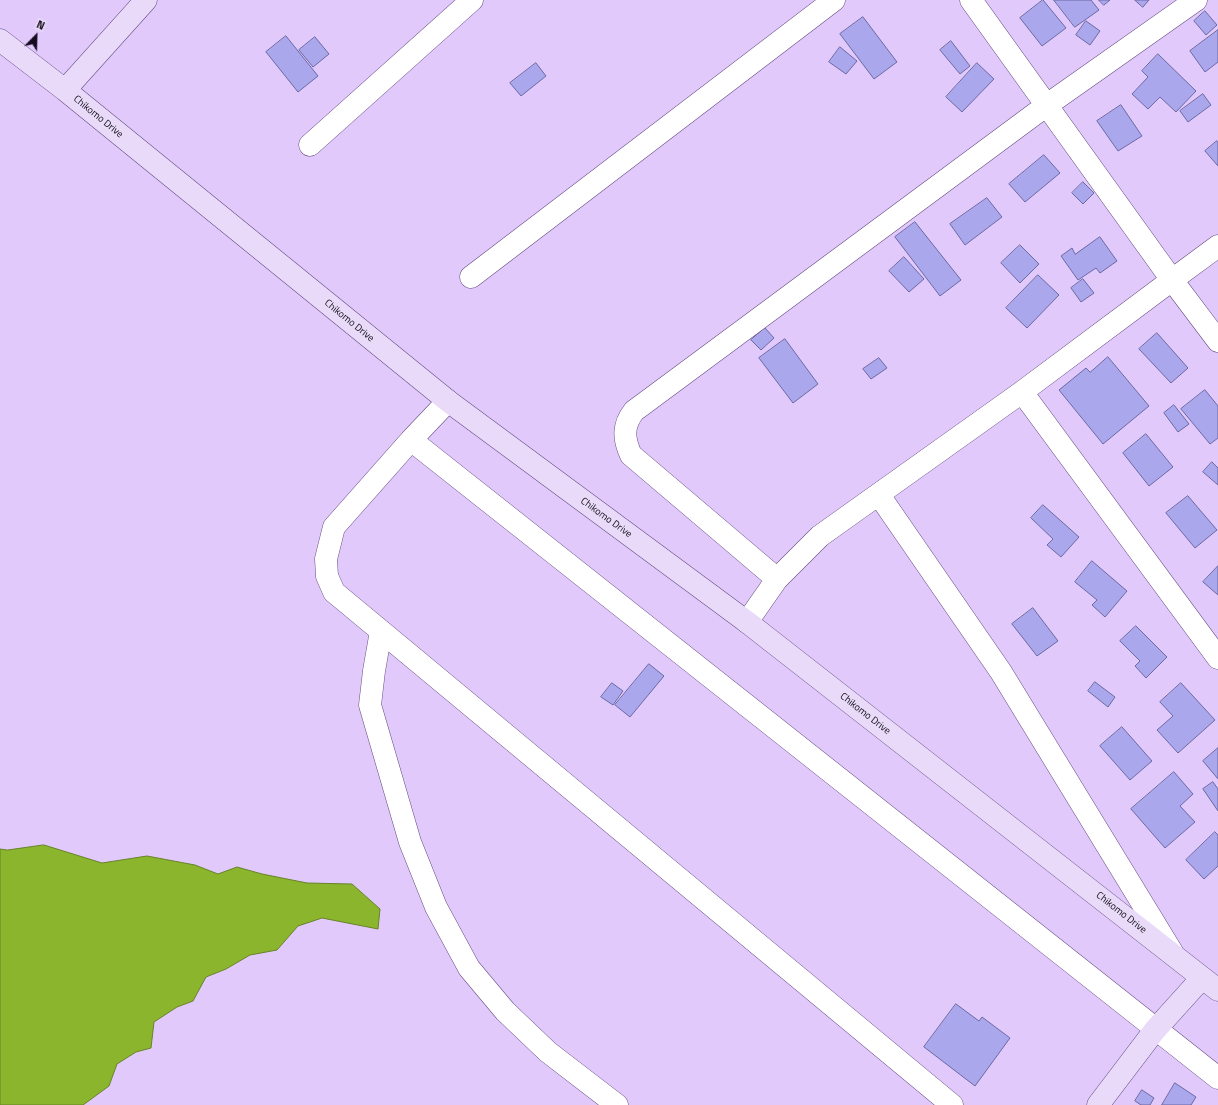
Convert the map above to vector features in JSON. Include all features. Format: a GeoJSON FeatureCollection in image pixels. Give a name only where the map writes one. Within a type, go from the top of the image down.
{"type":"FeatureCollection","features":[{"type":"Feature","properties":{"kind":"street"},"geometry":{"type":"LineString","coordinates":[[65,90],[146,0]]}},
{"type":"Feature","properties":{"kind":"street"},"geometry":{"type":"LineString","coordinates":[[310,145],[472,0]]}},
{"type":"Feature","properties":{"kind":"street"},"geometry":{"type":"LineString","coordinates":[[471,277],[834,0]]}},
{"type":"Feature","properties":{"kind":"street"},"geometry":{"type":"LineString","coordinates":[[971,0],[1172,280],[1218,341]]}},
{"type":"Feature","properties":{"kind":"street"},"geometry":{"type":"LineString","coordinates":[[777,579],[631,455],[626,444],[626,421],[634,411],[1047,106],[1196,0]]}},
{"type":"Feature","properties":{"kind":"street","name":"Chikomo Drive"},"geometry":{"type":"LineString","coordinates":[[0,40],[65,90],[448,401],[747,622],[1172,952],[1210,984]]}},
{"type":"Feature","properties":{"kind":"street"},"geometry":{"type":"LineString","coordinates":[[747,622],[777,579],[820,536],[1022,392],[1218,246]]}},
{"type":"Feature","properties":{"kind":"street"},"geometry":{"type":"LineString","coordinates":[[1022,392],[1218,658]]}},
{"type":"Feature","properties":{"kind":"street"},"geometry":{"type":"LineString","coordinates":[[448,401],[411,440],[334,527],[326,559],[327,576],[334,592],[952,1105]]}},
{"type":"Feature","properties":{"kind":"street"},"geometry":{"type":"LineString","coordinates":[[411,440],[1155,1030],[1218,1078]]}},
{"type":"Feature","properties":{"kind":"street"},"geometry":{"type":"LineString","coordinates":[[879,495],[1001,672],[1172,952]]}},
{"type":"Feature","properties":{"kind":"street"},"geometry":{"type":"LineString","coordinates":[[381,631],[370,705],[410,842],[436,907],[469,968],[505,1011],[548,1052],[616,1105]]}},
{"type":"Feature","properties":{"kind":"street"},"geometry":{"type":"LineString","coordinates":[[1098,1105],[1155,1030],[1210,984]]}},
{"type":"Feature","properties":{"kind":"shaded area"},"geometry":{"type":"Polygon","coordinates":[[[44,845],[102,863],[147,856],[195,865],[218,874],[237,867],[262,874],[307,883],[352,884],[380,909],[378,929],[322,918],[298,926],[277,950],[250,955],[226,969],[206,977],[193,1001],[177,1007],[154,1022],[151,1048],[136,1052],[117,1064],[109,1086],[83,1105],[0,1105],[0,849],[7,850],[44,845]]]}},
{"type":"Feature","properties":{"kind":"building"},"geometry":{"type":"Polygon","coordinates":[[[1043,0],[1066,28],[1042,46],[1020,18],[1043,0]]]}},
{"type":"Feature","properties":{"kind":"building"},"geometry":{"type":"Polygon","coordinates":[[[1054,0],[1091,0],[1099,10],[1075,27],[1054,0]]]}},
{"type":"Feature","properties":{"kind":"building"},"geometry":{"type":"Polygon","coordinates":[[[1099,0],[1110,0],[1104,5],[1099,0]]]}},
{"type":"Feature","properties":{"kind":"building"},"geometry":{"type":"Polygon","coordinates":[[[1135,0],[1149,0],[1143,7],[1135,0]]]}},
{"type":"Feature","properties":{"kind":"building"},"geometry":{"type":"Polygon","coordinates":[[[1205,11],[1217,25],[1206,35],[1194,21],[1205,11]]]}},
{"type":"Feature","properties":{"kind":"building"},"geometry":{"type":"Polygon","coordinates":[[[863,17],[897,62],[874,79],[840,34],[863,17]]]}},
{"type":"Feature","properties":{"kind":"building"},"geometry":{"type":"Polygon","coordinates":[[[1086,21],[1100,31],[1090,45],[1076,35],[1086,21]]]}},
{"type":"Feature","properties":{"kind":"building"},"geometry":{"type":"Polygon","coordinates":[[[1218,30],[1218,62],[1205,72],[1190,51],[1218,30]]]}},
{"type":"Feature","properties":{"kind":"building"},"geometry":{"type":"Polygon","coordinates":[[[286,36],[318,76],[298,92],[266,52],[286,36]]]}},
{"type":"Feature","properties":{"kind":"building"},"geometry":{"type":"Polygon","coordinates":[[[315,37],[329,54],[313,67],[299,50],[315,37]]]}},
{"type":"Feature","properties":{"kind":"building"},"geometry":{"type":"Polygon","coordinates":[[[951,41],[970,66],[960,74],[940,50],[951,41]]]}},
{"type":"Feature","properties":{"kind":"building"},"geometry":{"type":"Polygon","coordinates":[[[840,47],[857,61],[846,74],[829,62],[840,47]]]}},
{"type":"Feature","properties":{"kind":"building"},"geometry":{"type":"Polygon","coordinates":[[[1158,54],[1196,91],[1176,112],[1160,97],[1148,109],[1132,94],[1148,77],[1142,71],[1158,54]]]}},
{"type":"Feature","properties":{"kind":"building"},"geometry":{"type":"Polygon","coordinates":[[[536,63],[546,76],[521,96],[510,83],[536,63]]]}},
{"type":"Feature","properties":{"kind":"building"},"geometry":{"type":"Polygon","coordinates":[[[977,63],[994,79],[962,112],[946,97],[977,63]]]}},
{"type":"Feature","properties":{"kind":"building"},"geometry":{"type":"Polygon","coordinates":[[[1203,94],[1211,105],[1188,122],[1180,111],[1203,94]]]}},
{"type":"Feature","properties":{"kind":"building"},"geometry":{"type":"Polygon","coordinates":[[[1121,105],[1142,136],[1118,151],[1097,121],[1121,105]]]}},
{"type":"Feature","properties":{"kind":"building"},"geometry":{"type":"Polygon","coordinates":[[[1217,141],[1218,143],[1218,166],[1205,151],[1217,141]]]}},
{"type":"Feature","properties":{"kind":"building"},"geometry":{"type":"Polygon","coordinates":[[[1044,155],[1060,173],[1025,202],[1009,184],[1044,155]]]}},
{"type":"Feature","properties":{"kind":"building"},"geometry":{"type":"Polygon","coordinates":[[[1083,182],[1094,193],[1083,204],[1072,193],[1083,182]]]}},
{"type":"Feature","properties":{"kind":"building"},"geometry":{"type":"Polygon","coordinates":[[[987,198],[1002,217],[965,245],[950,224],[987,198]]]}},
{"type":"Feature","properties":{"kind":"building"},"geometry":{"type":"Polygon","coordinates":[[[915,222],[961,280],[940,296],[895,237],[915,222]]]}},
{"type":"Feature","properties":{"kind":"building"},"geometry":{"type":"Polygon","coordinates":[[[1100,237],[1117,261],[1100,273],[1096,268],[1078,280],[1061,256],[1072,248],[1075,254],[1100,237]]]}},
{"type":"Feature","properties":{"kind":"building"},"geometry":{"type":"Polygon","coordinates":[[[1020,245],[1039,264],[1020,283],[1001,263],[1020,245]]]}},
{"type":"Feature","properties":{"kind":"building"},"geometry":{"type":"Polygon","coordinates":[[[904,257],[924,279],[909,292],[889,271],[904,257]]]}},
{"type":"Feature","properties":{"kind":"building"},"geometry":{"type":"Polygon","coordinates":[[[1038,275],[1059,295],[1027,328],[1006,308],[1038,275]]]}},
{"type":"Feature","properties":{"kind":"building"},"geometry":{"type":"Polygon","coordinates":[[[1083,279],[1094,293],[1081,302],[1071,288],[1083,279]]]}},
{"type":"Feature","properties":{"kind":"building"},"geometry":{"type":"Polygon","coordinates":[[[765,328],[774,338],[761,350],[751,340],[765,328]]]}},
{"type":"Feature","properties":{"kind":"building"},"geometry":{"type":"Polygon","coordinates":[[[1157,333],[1188,368],[1171,383],[1139,349],[1157,333]]]}},
{"type":"Feature","properties":{"kind":"building"},"geometry":{"type":"Polygon","coordinates":[[[785,339],[818,384],[793,403],[759,358],[785,339]]]}},
{"type":"Feature","properties":{"kind":"building"},"geometry":{"type":"Polygon","coordinates":[[[1108,357],[1149,406],[1103,444],[1059,390],[1086,368],[1090,372],[1108,357]]]}},
{"type":"Feature","properties":{"kind":"building"},"geometry":{"type":"Polygon","coordinates":[[[879,358],[887,368],[871,379],[863,369],[879,358]]]}},
{"type":"Feature","properties":{"kind":"building"},"geometry":{"type":"Polygon","coordinates":[[[1205,390],[1218,406],[1218,438],[1210,444],[1181,409],[1205,390]]]}},
{"type":"Feature","properties":{"kind":"building"},"geometry":{"type":"Polygon","coordinates":[[[1174,405],[1189,424],[1178,432],[1164,413],[1174,405]]]}},
{"type":"Feature","properties":{"kind":"building"},"geometry":{"type":"Polygon","coordinates":[[[1146,434],[1173,467],[1149,486],[1123,453],[1146,434]]]}},
{"type":"Feature","properties":{"kind":"building"},"geometry":{"type":"Polygon","coordinates":[[[1212,462],[1218,468],[1218,485],[1203,472],[1212,462]]]}},
{"type":"Feature","properties":{"kind":"building"},"geometry":{"type":"Polygon","coordinates":[[[1188,496],[1217,530],[1195,548],[1166,513],[1188,496]]]}},
{"type":"Feature","properties":{"kind":"building"},"geometry":{"type":"Polygon","coordinates":[[[1043,505],[1079,537],[1061,557],[1047,545],[1053,539],[1031,518],[1043,505]]]}},
{"type":"Feature","properties":{"kind":"building"},"geometry":{"type":"Polygon","coordinates":[[[1092,561],[1127,591],[1105,617],[1092,605],[1097,600],[1075,582],[1092,561]]]}},
{"type":"Feature","properties":{"kind":"building"},"geometry":{"type":"Polygon","coordinates":[[[1218,566],[1218,595],[1203,582],[1218,566]]]}},
{"type":"Feature","properties":{"kind":"building"},"geometry":{"type":"Polygon","coordinates":[[[1033,608],[1058,641],[1037,656],[1012,624],[1033,608]]]}},
{"type":"Feature","properties":{"kind":"building"},"geometry":{"type":"Polygon","coordinates":[[[1136,626],[1167,657],[1146,678],[1135,666],[1140,661],[1120,641],[1136,626]]]}},
{"type":"Feature","properties":{"kind":"building"},"geometry":{"type":"Polygon","coordinates":[[[649,664],[664,676],[630,717],[615,705],[649,664]]]}},
{"type":"Feature","properties":{"kind":"building"},"geometry":{"type":"Polygon","coordinates":[[[1095,682],[1115,697],[1108,707],[1088,691],[1095,682]]]}},
{"type":"Feature","properties":{"kind":"building"},"geometry":{"type":"Polygon","coordinates":[[[612,683],[623,691],[613,705],[601,697],[612,683]]]}},
{"type":"Feature","properties":{"kind":"building"},"geometry":{"type":"Polygon","coordinates":[[[1181,683],[1215,720],[1178,753],[1157,730],[1173,716],[1160,702],[1181,683]]]}},
{"type":"Feature","properties":{"kind":"building"},"geometry":{"type":"Polygon","coordinates":[[[1122,727],[1152,761],[1130,780],[1100,746],[1122,727]]]}},
{"type":"Feature","properties":{"kind":"building"},"geometry":{"type":"Polygon","coordinates":[[[1218,748],[1218,779],[1203,761],[1218,748]]]}},
{"type":"Feature","properties":{"kind":"building"},"geometry":{"type":"Polygon","coordinates":[[[1174,772],[1193,794],[1180,806],[1195,822],[1165,848],[1131,809],[1174,772]]]}},
{"type":"Feature","properties":{"kind":"building"},"geometry":{"type":"Polygon","coordinates":[[[1213,782],[1218,789],[1218,811],[1203,789],[1213,782]]]}},
{"type":"Feature","properties":{"kind":"building"},"geometry":{"type":"Polygon","coordinates":[[[1215,832],[1218,835],[1218,866],[1204,879],[1186,860],[1215,832]]]}},
{"type":"Feature","properties":{"kind":"building"},"geometry":{"type":"Polygon","coordinates":[[[956,1004],[979,1021],[982,1017],[1010,1038],[975,1086],[924,1047],[956,1004]]]}},
{"type":"Feature","properties":{"kind":"building"},"geometry":{"type":"Polygon","coordinates":[[[1175,1083],[1196,1097],[1191,1105],[1162,1105],[1175,1083]]]}},
{"type":"Feature","properties":{"kind":"building"},"geometry":{"type":"Polygon","coordinates":[[[1142,1090],[1154,1098],[1150,1105],[1141,1105],[1135,1101],[1142,1090]]]}}]}
